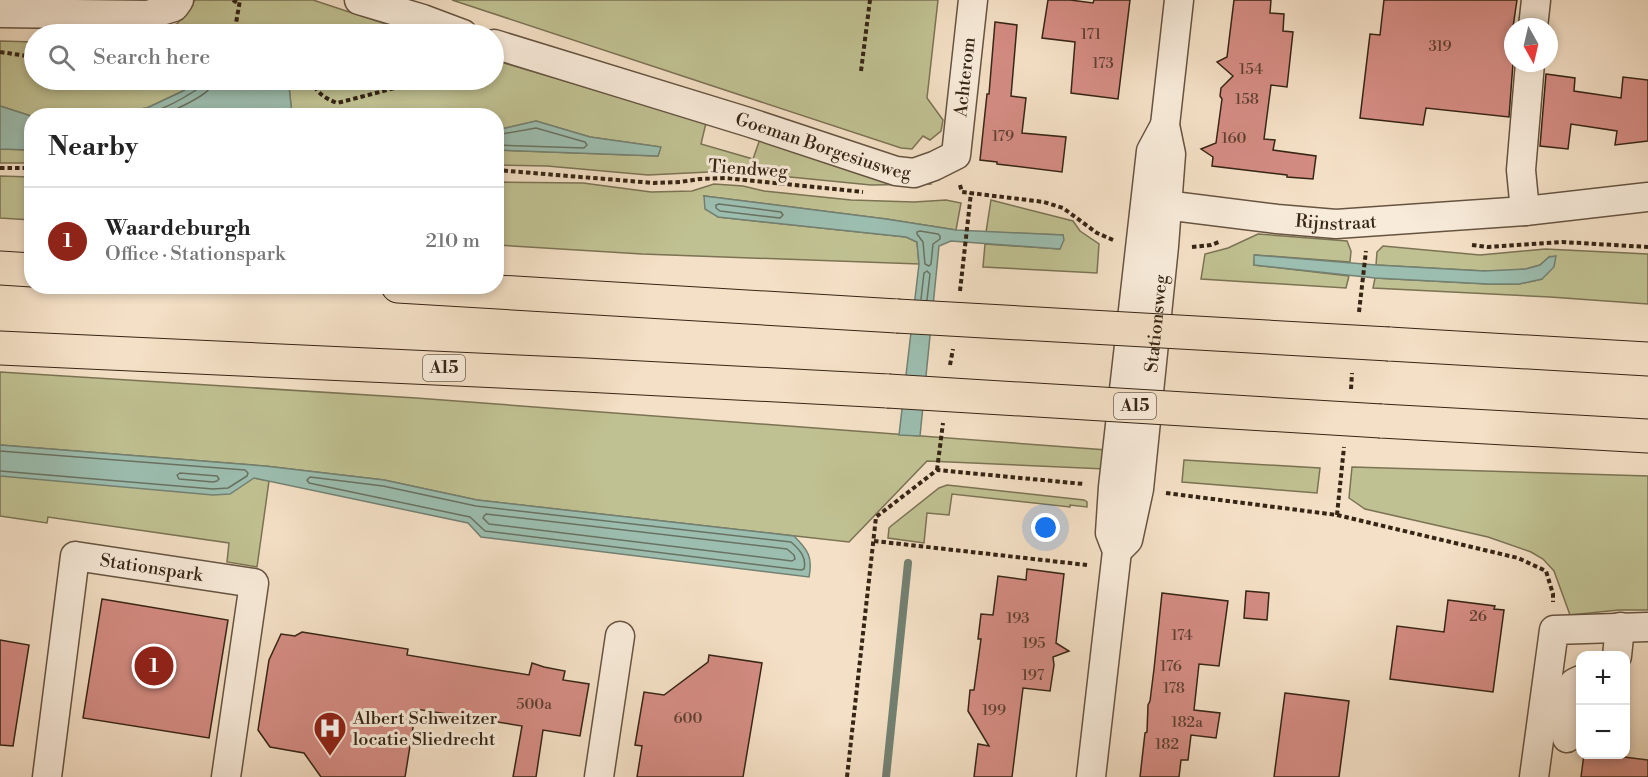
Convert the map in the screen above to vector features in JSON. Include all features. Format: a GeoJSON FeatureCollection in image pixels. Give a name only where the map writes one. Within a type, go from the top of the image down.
{"type":"FeatureCollection","features":[{"type":"Feature","properties":{"kind":"highway"},"geometry":{"type":"LineString","coordinates":[[0,268],[24,270]]}},
{"type":"Feature","properties":{"kind":"highway"},"geometry":{"type":"LineString","coordinates":[[504,292],[1648,360]]}},
{"type":"Feature","properties":{"kind":"highway","name":"A15"},"geometry":{"type":"LineString","coordinates":[[0,348],[573,374],[1648,436]]}},
{"type":"Feature","properties":{"kind":"street"},"geometry":{"type":"LineString","coordinates":[[0,13],[148,15],[174,7],[178,0]]}},
{"type":"Feature","properties":{"kind":"street"},"geometry":{"type":"LineString","coordinates":[[359,0],[438,24]]}},
{"type":"Feature","properties":{"kind":"street","name":"Achterom"},"geometry":{"type":"LineString","coordinates":[[956,155],[973,0]]}},
{"type":"Feature","properties":{"kind":"street","name":"Stationsweg"},"geometry":{"type":"LineString","coordinates":[[1090,777],[1116,560],[1128,540],[1126,488],[1156,205],[1151,151],[1165,125],[1179,0]]}},
{"type":"Feature","properties":{"kind":"street"},"geometry":{"type":"LineString","coordinates":[[1534,18],[1536,0]]}},
{"type":"Feature","properties":{"kind":"street","name":"Goeman Borgesiusweg"},"geometry":{"type":"LineString","coordinates":[[504,47],[748,122],[896,171],[914,173],[956,155]]}},
{"type":"Feature","properties":{"kind":"street"},"geometry":{"type":"LineString","coordinates":[[1525,212],[1521,170],[1529,72]]}},
{"type":"Feature","properties":{"kind":"street","name":"Rijnstraat"},"geometry":{"type":"LineString","coordinates":[[1156,205],[1336,224],[1525,212],[1648,197]]}},
{"type":"Feature","properties":{"kind":"street","name":"Stationspark"},"geometry":{"type":"LineString","coordinates":[[46,777],[75,556],[254,583],[226,777]]}},
{"type":"Feature","properties":{"kind":"street"},"geometry":{"type":"LineString","coordinates":[[1618,651],[1620,627]]}},
{"type":"Feature","properties":{"kind":"street"},"geometry":{"type":"LineString","coordinates":[[1562,738],[1554,630],[1648,627]]}},
{"type":"Feature","properties":{"kind":"street"},"geometry":{"type":"LineString","coordinates":[[599,777],[620,636]]}},
{"type":"Feature","properties":{"kind":"street"},"geometry":{"type":"LineString","coordinates":[[1534,777],[1562,738],[1576,682]]}},
{"type":"Feature","properties":{"kind":"path"},"geometry":{"type":"LineString","coordinates":[[233,0],[240,2],[236,24]]}},
{"type":"Feature","properties":{"kind":"path"},"geometry":{"type":"LineString","coordinates":[[861,71],[870,0]]}},
{"type":"Feature","properties":{"kind":"path"},"geometry":{"type":"LineString","coordinates":[[0,52],[24,56]]}},
{"type":"Feature","properties":{"kind":"path"},"geometry":{"type":"LineString","coordinates":[[316,90],[337,103],[387,90]]}},
{"type":"Feature","properties":{"kind":"path"},"geometry":{"type":"LineString","coordinates":[[956,155],[962,192]]}},
{"type":"Feature","properties":{"kind":"path"},"geometry":{"type":"LineString","coordinates":[[0,168],[24,168]]}},
{"type":"Feature","properties":{"kind":"path","name":"Tiendweg"},"geometry":{"type":"LineString","coordinates":[[504,171],[654,183],[726,178],[864,192]]}},
{"type":"Feature","properties":{"kind":"path"},"geometry":{"type":"LineString","coordinates":[[951,192],[1044,202],[1063,208],[1097,233],[1117,242]]}},
{"type":"Feature","properties":{"kind":"path"},"geometry":{"type":"LineString","coordinates":[[965,254],[971,193]]}},
{"type":"Feature","properties":{"kind":"path"},"geometry":{"type":"LineString","coordinates":[[1362,291],[1366,256]]}},
{"type":"Feature","properties":{"kind":"path"},"geometry":{"type":"LineString","coordinates":[[847,777],[876,517],[937,470],[1126,488],[1336,515],[1518,558],[1546,571],[1553,594],[1554,630]]}},
{"type":"Feature","properties":{"kind":"path"},"geometry":{"type":"LineString","coordinates":[[873,541],[1116,560]]}},
{"type":"Feature","properties":{"kind":"green space"},"geometry":{"type":"Polygon","coordinates":[[[195,0],[313,0],[386,24],[176,24],[195,0]]]}},
{"type":"Feature","properties":{"kind":"green space"},"geometry":{"type":"Polygon","coordinates":[[[452,0],[938,0],[927,98],[943,120],[941,131],[930,140],[923,136],[912,149],[901,148],[452,0]]]}},
{"type":"Feature","properties":{"kind":"green space"},"geometry":{"type":"Polygon","coordinates":[[[0,41],[24,42],[24,90],[184,90],[147,108],[24,108],[24,114],[0,106],[0,41]]]}},
{"type":"Feature","properties":{"kind":"green space"},"geometry":{"type":"Polygon","coordinates":[[[504,63],[706,123],[701,144],[753,159],[760,139],[930,174],[931,184],[871,185],[729,171],[648,175],[547,166],[504,165],[504,150],[658,156],[660,147],[590,137],[536,121],[504,128],[504,108],[291,108],[289,90],[504,90],[504,63]]]}},
{"type":"Feature","properties":{"kind":"green space"},"geometry":{"type":"Polygon","coordinates":[[[0,149],[24,150],[24,163],[0,163],[0,149]]]}},
{"type":"Feature","properties":{"kind":"green space"},"geometry":{"type":"Polygon","coordinates":[[[0,176],[24,177],[24,220],[0,218],[0,176]]]}},
{"type":"Feature","properties":{"kind":"green space"},"geometry":{"type":"Polygon","coordinates":[[[504,182],[583,183],[651,192],[692,191],[714,184],[851,200],[914,202],[946,200],[961,203],[956,230],[704,196],[718,217],[906,237],[917,242],[919,264],[642,254],[504,245],[504,182]]]}},
{"type":"Feature","properties":{"kind":"green space"},"geometry":{"type":"Polygon","coordinates":[[[991,200],[1073,221],[1080,231],[1099,244],[1097,273],[983,267],[985,244],[1060,249],[1063,235],[986,232],[991,200]]]}},
{"type":"Feature","properties":{"kind":"green space"},"geometry":{"type":"Polygon","coordinates":[[[1258,234],[1347,241],[1351,251],[1350,262],[1255,255],[1254,265],[1349,276],[1346,288],[1201,279],[1205,254],[1228,248],[1258,234]]]}},
{"type":"Feature","properties":{"kind":"green space"},"geometry":{"type":"Polygon","coordinates":[[[1383,246],[1480,255],[1545,249],[1648,254],[1648,304],[1373,288],[1375,278],[1519,284],[1542,279],[1549,257],[1540,265],[1506,271],[1376,265],[1377,252],[1383,246]]]}},
{"type":"Feature","properties":{"kind":"green space"},"geometry":{"type":"Polygon","coordinates":[[[0,372],[416,398],[1107,450],[1105,469],[927,461],[849,542],[477,500],[384,480],[265,466],[0,445],[0,372]]]}},
{"type":"Feature","properties":{"kind":"green space"},"geometry":{"type":"Polygon","coordinates":[[[1184,460],[1320,468],[1317,493],[1182,482],[1184,460]]]}},
{"type":"Feature","properties":{"kind":"green space"},"geometry":{"type":"Polygon","coordinates":[[[0,463],[254,478],[269,481],[257,567],[227,562],[229,543],[48,517],[47,523],[0,516],[0,463]]]}},
{"type":"Feature","properties":{"kind":"green space"},"geometry":{"type":"Polygon","coordinates":[[[1352,467],[1648,476],[1648,610],[1619,610],[1570,615],[1554,571],[1543,559],[1531,552],[1488,537],[1365,509],[1349,498],[1352,467]]]}},
{"type":"Feature","properties":{"kind":"green space"},"geometry":{"type":"Polygon","coordinates":[[[947,485],[1084,500],[1087,502],[1087,507],[952,494],[949,515],[927,513],[924,543],[888,538],[891,526],[939,488],[947,485]]]}},
{"type":"Feature","properties":{"kind":"water"},"geometry":{"type":"Polygon","coordinates":[[[184,90],[289,90],[291,108],[147,108],[184,90]]]}},
{"type":"Feature","properties":{"kind":"water"},"geometry":{"type":"Polygon","coordinates":[[[0,106],[24,114],[24,150],[0,149],[0,106]]]}},
{"type":"Feature","properties":{"kind":"water"},"geometry":{"type":"Polygon","coordinates":[[[536,121],[590,137],[661,147],[658,156],[504,150],[504,128],[536,121]]]}},
{"type":"Feature","properties":{"kind":"water"},"geometry":{"type":"Polygon","coordinates":[[[704,196],[956,230],[1063,235],[1064,240],[1060,249],[951,241],[939,246],[920,436],[899,435],[919,264],[917,242],[906,237],[718,217],[705,209],[704,196]]]}},
{"type":"Feature","properties":{"kind":"water"},"geometry":{"type":"Polygon","coordinates":[[[1254,255],[1484,271],[1526,269],[1540,265],[1549,257],[1556,256],[1554,267],[1542,279],[1519,284],[1488,284],[1375,278],[1254,265],[1254,255]]]}},
{"type":"Feature","properties":{"kind":"water"},"geometry":{"type":"Polygon","coordinates":[[[0,445],[265,466],[384,480],[477,500],[794,536],[810,559],[809,577],[481,537],[468,523],[254,478],[230,494],[213,495],[0,476],[0,445]]]}},
{"type":"Feature","properties":{"kind":"building"},"geometry":{"type":"Polygon","coordinates":[[[1048,0],[1093,3],[1094,0],[1130,0],[1118,99],[1071,93],[1075,42],[1042,38],[1048,0]]]}},
{"type":"Feature","properties":{"kind":"building"},"geometry":{"type":"Polygon","coordinates":[[[1234,0],[1271,0],[1270,13],[1284,14],[1283,31],[1293,32],[1287,87],[1271,85],[1264,139],[1275,140],[1273,150],[1316,156],[1313,179],[1212,166],[1213,157],[1201,149],[1216,143],[1222,99],[1221,88],[1233,76],[1217,62],[1227,57],[1234,0]]]}},
{"type":"Feature","properties":{"kind":"building"},"geometry":{"type":"Polygon","coordinates":[[[1384,0],[1517,0],[1514,18],[1504,18],[1504,72],[1512,72],[1509,117],[1426,108],[1423,125],[1360,118],[1370,34],[1380,35],[1384,0]]]}},
{"type":"Feature","properties":{"kind":"building"},"geometry":{"type":"Polygon","coordinates":[[[995,22],[1017,25],[1011,96],[1026,98],[1022,133],[1066,137],[1062,172],[980,160],[987,94],[989,94],[995,22]]]}},
{"type":"Feature","properties":{"kind":"building"},"geometry":{"type":"Polygon","coordinates":[[[1546,74],[1575,78],[1574,91],[1621,98],[1623,77],[1648,80],[1648,141],[1615,145],[1617,131],[1571,124],[1568,149],[1540,146],[1546,74]]]}},
{"type":"Feature","properties":{"kind":"building"},"geometry":{"type":"Polygon","coordinates":[[[1027,569],[1064,574],[1056,643],[1069,651],[1053,657],[1050,691],[1023,688],[1012,777],[974,777],[978,744],[989,746],[968,711],[970,690],[974,690],[981,639],[978,639],[981,614],[993,615],[998,576],[1026,580],[1027,569]]]}},
{"type":"Feature","properties":{"kind":"building"},"geometry":{"type":"Polygon","coordinates":[[[1246,591],[1269,593],[1267,620],[1244,618],[1246,591]]]}},
{"type":"Feature","properties":{"kind":"building"},"geometry":{"type":"Polygon","coordinates":[[[1162,593],[1228,601],[1219,666],[1199,664],[1194,710],[1220,713],[1216,738],[1191,735],[1188,760],[1181,760],[1179,777],[1140,777],[1145,733],[1147,732],[1148,705],[1162,593]]]}},
{"type":"Feature","properties":{"kind":"building"},"geometry":{"type":"Polygon","coordinates":[[[102,599],[228,620],[209,738],[83,718],[102,599]]]}},
{"type":"Feature","properties":{"kind":"building"},"geometry":{"type":"Polygon","coordinates":[[[1448,600],[1495,606],[1494,609],[1504,610],[1493,692],[1390,679],[1397,626],[1444,632],[1448,600]]]}},
{"type":"Feature","properties":{"kind":"building"},"geometry":{"type":"Polygon","coordinates":[[[302,632],[408,649],[407,655],[529,675],[532,663],[565,671],[563,680],[589,684],[580,736],[543,730],[536,777],[513,777],[522,726],[416,709],[405,777],[321,777],[304,753],[270,747],[258,730],[269,660],[281,634],[295,636],[302,632]]]}},
{"type":"Feature","properties":{"kind":"building"},"geometry":{"type":"Polygon","coordinates":[[[0,640],[29,645],[13,746],[0,745],[0,640]]]}},
{"type":"Feature","properties":{"kind":"building"},"geometry":{"type":"Polygon","coordinates":[[[709,655],[762,663],[743,777],[637,777],[642,746],[635,745],[644,692],[664,695],[708,662],[709,655]]]}},
{"type":"Feature","properties":{"kind":"building"},"geometry":{"type":"Polygon","coordinates":[[[1285,693],[1349,701],[1339,777],[1274,777],[1285,693]]]}},
{"type":"Feature","properties":{"kind":"building"},"geometry":{"type":"Polygon","coordinates":[[[1630,758],[1648,760],[1648,777],[1581,777],[1583,759],[1630,758]]]}},
{"type":"Feature","properties":{"kind":"waterway"},"geometry":{"type":"LineString","coordinates":[[886,777],[908,563]]}},
{"type":"Feature","properties":{"kind":"place","name":"Waardeburgh"},"geometry":{"type":"Point","coordinates":[154,666]}},
{"type":"Feature","properties":{"kind":"place","name":"Albert Schweitzer locatie Sliedrecht"},"geometry":{"type":"Point","coordinates":[330,757]}}]}
